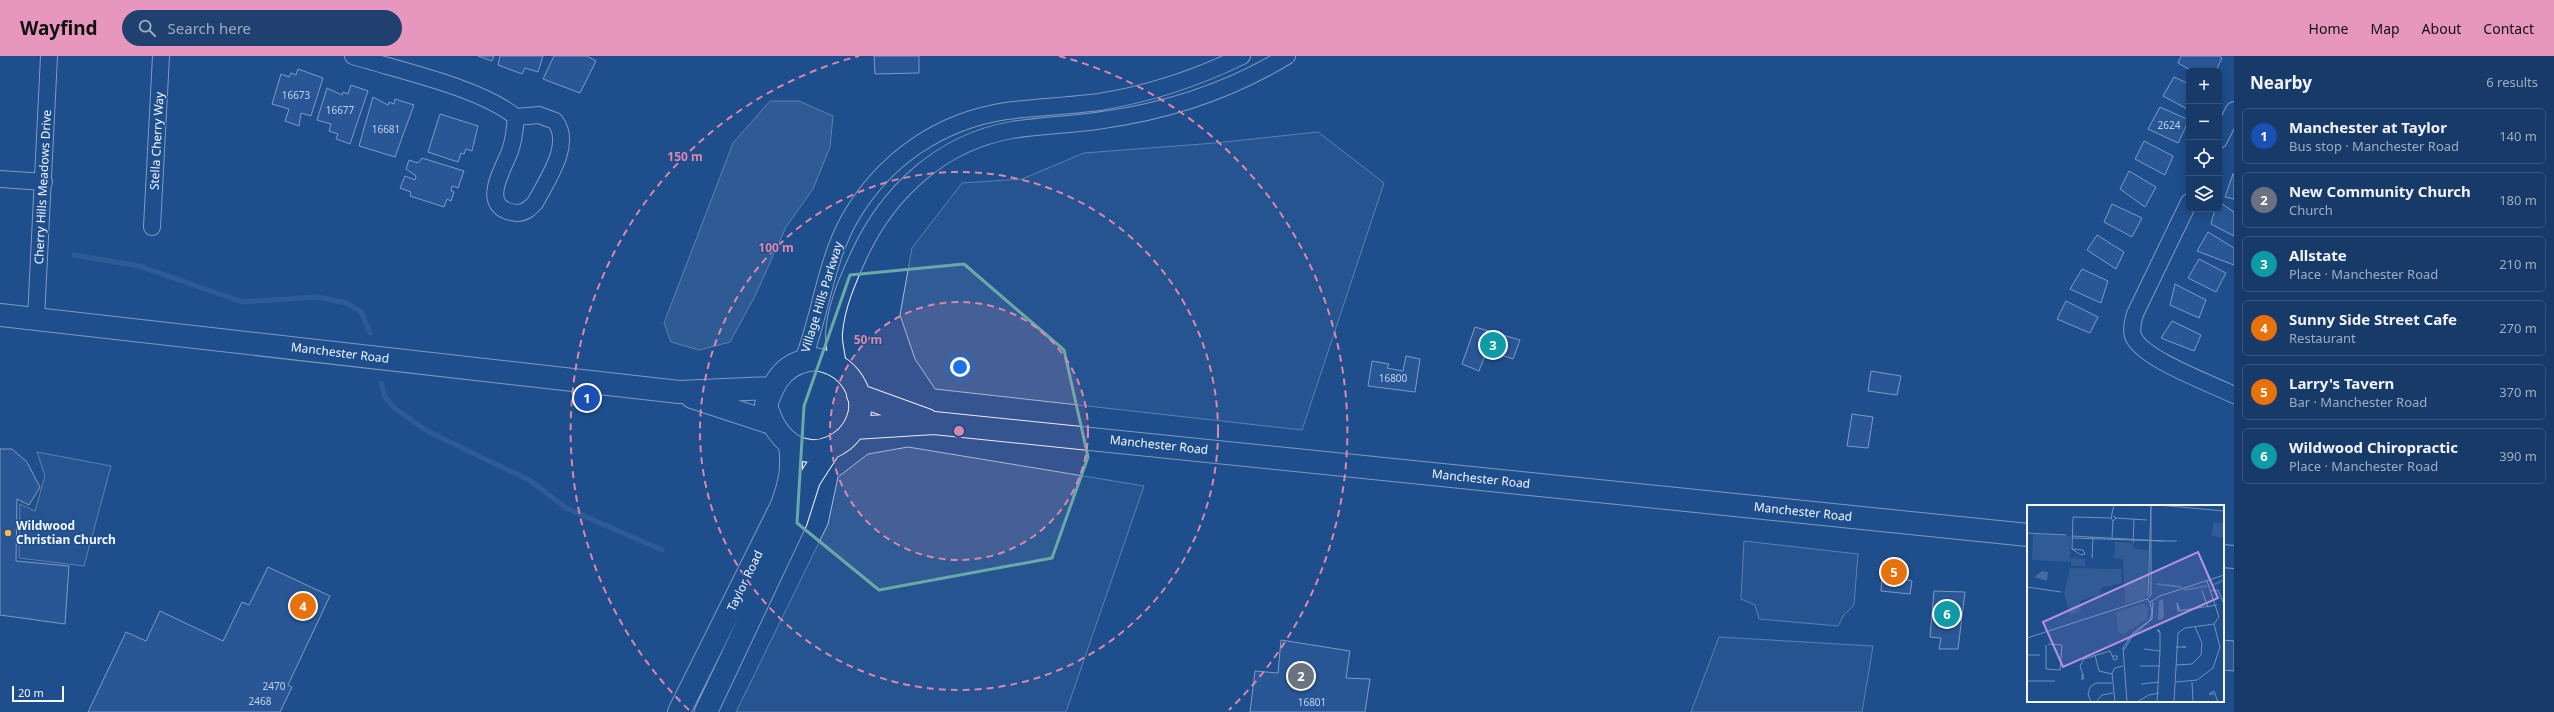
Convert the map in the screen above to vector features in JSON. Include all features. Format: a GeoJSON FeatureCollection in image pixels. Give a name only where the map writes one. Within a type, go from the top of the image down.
{"type":"FeatureCollection","features":[{"type":"Feature","properties":{"kind":"street","name":"Cherry Hills Meadows Drive"},"geometry":{"type":"LineString","coordinates":[[36,318],[44,182],[49,56]]}},
{"type":"Feature","properties":{"kind":"street","name":"Stella Cherry Way"},"geometry":{"type":"LineString","coordinates":[[152,226],[161,56]]}},
{"type":"Feature","properties":{"kind":"street"},"geometry":{"type":"LineString","coordinates":[[353,56],[480,96],[505,108],[516,118],[539,115],[548,117],[560,128],[562,142],[535,202],[530,209],[519,213],[506,209],[500,204],[496,198],[495,187],[510,152],[516,118]]}},
{"type":"Feature","properties":{"kind":"street","name":"Village Hills Parkway"},"geometry":{"type":"LineString","coordinates":[[803,360],[815,330],[829,268],[840,238],[850,217],[877,180],[900,156],[945,129],[980,117],[1007,111],[1099,102],[1138,94],[1213,71],[1242,56]]}},
{"type":"Feature","properties":{"kind":"street","name":"Village Hills Parkway"},"geometry":{"type":"LineString","coordinates":[[838,366],[833,334],[840,303],[852,271],[878,219],[903,188],[939,158],[960,146],[1010,130],[1103,120],[1183,104],[1261,72],[1287,56]]}},
{"type":"Feature","properties":{"kind":"street"},"geometry":{"type":"LineString","coordinates":[[2222,134],[2234,110]]}},
{"type":"Feature","properties":{"kind":"street"},"geometry":{"type":"LineString","coordinates":[[1007,111],[1010,130]]}},
{"type":"Feature","properties":{"kind":"street"},"geometry":{"type":"LineString","coordinates":[[0,179],[44,182]]}},
{"type":"Feature","properties":{"kind":"street"},"geometry":{"type":"LineString","coordinates":[[2186,208],[2134,314],[2132,325],[2133,335],[2148,354],[2234,395]]}},
{"type":"Feature","properties":{"kind":"street","name":"Manchester Road"},"geometry":{"type":"LineString","coordinates":[[0,315],[679,392],[771,388]]}},
{"type":"Feature","properties":{"kind":"street"},"geometry":{"type":"LineString","coordinates":[[816,359],[838,366],[849,375],[858,395],[860,414],[854,428],[843,441],[829,449],[809,451],[790,444],[777,433],[771,423],[766,405],[771,388],[779,375],[790,366],[803,360],[816,359]]}},
{"type":"Feature","properties":{"kind":"street","name":"Manchester Road"},"geometry":{"type":"LineString","coordinates":[[679,392],[771,423]]}},
{"type":"Feature","properties":{"kind":"street","name":"Manchester Road"},"geometry":{"type":"LineString","coordinates":[[858,395],[934,423]]}},
{"type":"Feature","properties":{"kind":"street","name":"Manchester Road"},"geometry":{"type":"LineString","coordinates":[[854,428],[934,423],[2027,535]]}},
{"type":"Feature","properties":{"kind":"street","name":"Taylor Road"},"geometry":{"type":"LineString","coordinates":[[679,712],[782,505],[791,477],[793,465],[790,444]]}},
{"type":"Feature","properties":{"kind":"street","name":"Taylor Road"},"geometry":{"type":"LineString","coordinates":[[706,712],[796,522],[809,480],[829,449]]}},
{"type":"Feature","properties":{"kind":"street"},"geometry":{"type":"LineString","coordinates":[[2224,556],[2234,557]]}},
{"type":"Feature","properties":{"kind":"highlighted area"},"geometry":{"type":"Polygon","coordinates":[[[964,264],[1064,350],[1088,457],[1052,558],[879,590],[797,523],[804,406],[850,275],[964,264]]]}},
{"type":"Feature","properties":{"kind":"shaded area"},"geometry":{"type":"Polygon","coordinates":[[[770,101],[799,101],[833,116],[830,147],[813,189],[786,227],[755,296],[730,342],[699,350],[671,342],[664,323],[733,143],[770,101]]]}},
{"type":"Feature","properties":{"kind":"shaded area"},"geometry":{"type":"Polygon","coordinates":[[[1318,132],[1384,183],[1302,430],[935,389],[915,359],[900,315],[912,248],[962,183],[1022,179],[1084,153],[1215,143],[1318,132]]]}},
{"type":"Feature","properties":{"kind":"shaded area"},"geometry":{"type":"Polygon","coordinates":[[[908,447],[1144,486],[1066,712],[736,712],[828,524],[838,477],[868,454],[908,447]]]}},
{"type":"Feature","properties":{"kind":"shaded area"},"geometry":{"type":"Polygon","coordinates":[[[37,452],[111,466],[84,566],[19,558],[20,504],[35,511],[45,476],[37,452]]]}},
{"type":"Feature","properties":{"kind":"shaded area"},"geometry":{"type":"Polygon","coordinates":[[[1744,541],[1858,554],[1854,605],[1844,615],[1838,626],[1759,619],[1755,605],[1741,599],[1744,541]]]}},
{"type":"Feature","properties":{"kind":"shaded area"},"geometry":{"type":"Polygon","coordinates":[[[1719,637],[1873,646],[1862,712],[1691,712],[1719,637]]]}},
{"type":"Feature","properties":{"kind":"building"},"geometry":{"type":"Polygon","coordinates":[[[478,56],[494,56],[492,61],[478,56]]]}},
{"type":"Feature","properties":{"kind":"building"},"geometry":{"type":"Polygon","coordinates":[[[500,56],[543,56],[538,72],[525,68],[522,74],[498,65],[500,56]]]}},
{"type":"Feature","properties":{"kind":"building"},"geometry":{"type":"Polygon","coordinates":[[[554,56],[587,56],[596,61],[580,93],[543,79],[554,56]]]}},
{"type":"Feature","properties":{"kind":"building"},"geometry":{"type":"Polygon","coordinates":[[[874,56],[919,56],[919,73],[875,74],[874,56]]]}},
{"type":"Feature","properties":{"kind":"building"},"geometry":{"type":"Polygon","coordinates":[[[2181,56],[2219,56],[2222,58],[2217,68],[2187,68],[2178,63],[2181,56]]]}},
{"type":"Feature","properties":{"kind":"building"},"geometry":{"type":"Polygon","coordinates":[[[298,69],[323,78],[311,116],[301,113],[299,126],[285,121],[289,109],[272,104],[281,74],[289,77],[291,73],[296,75],[298,69]]]}},
{"type":"Feature","properties":{"kind":"building"},"geometry":{"type":"Polygon","coordinates":[[[2174,77],[2186,83],[2186,108],[2163,96],[2174,77]]]}},
{"type":"Feature","properties":{"kind":"building"},"geometry":{"type":"Polygon","coordinates":[[[351,85],[368,91],[350,144],[336,139],[338,134],[329,131],[331,124],[317,120],[327,88],[342,95],[343,92],[348,94],[351,85]]]}},
{"type":"Feature","properties":{"kind":"building"},"geometry":{"type":"Polygon","coordinates":[[[373,97],[388,105],[389,102],[394,104],[395,99],[414,105],[395,157],[359,146],[373,97]]]}},
{"type":"Feature","properties":{"kind":"building"},"geometry":{"type":"Polygon","coordinates":[[[2160,107],[2186,119],[2186,126],[2178,143],[2148,129],[2160,107]]]}},
{"type":"Feature","properties":{"kind":"building"},"geometry":{"type":"Polygon","coordinates":[[[440,114],[478,126],[472,151],[466,149],[464,154],[461,153],[458,162],[428,152],[440,114]]]}},
{"type":"Feature","properties":{"kind":"building"},"geometry":{"type":"Polygon","coordinates":[[[2144,141],[2173,156],[2165,175],[2135,159],[2144,141]]]}},
{"type":"Feature","properties":{"kind":"building"},"geometry":{"type":"Polygon","coordinates":[[[422,158],[464,171],[458,188],[452,186],[451,191],[454,192],[451,201],[447,199],[444,207],[410,196],[411,192],[400,188],[405,176],[415,180],[416,176],[406,169],[409,160],[418,163],[422,158]]]}},
{"type":"Feature","properties":{"kind":"building"},"geometry":{"type":"Polygon","coordinates":[[[2129,171],[2156,187],[2145,207],[2120,189],[2129,171]]]}},
{"type":"Feature","properties":{"kind":"building"},"geometry":{"type":"Polygon","coordinates":[[[2234,174],[2234,199],[2225,197],[2234,174]]]}},
{"type":"Feature","properties":{"kind":"building"},"geometry":{"type":"Polygon","coordinates":[[[2112,204],[2142,218],[2132,237],[2104,222],[2112,204]]]}},
{"type":"Feature","properties":{"kind":"building"},"geometry":{"type":"Polygon","coordinates":[[[2222,204],[2234,212],[2234,236],[2211,224],[2214,212],[2222,212],[2222,204]]]}},
{"type":"Feature","properties":{"kind":"building"},"geometry":{"type":"Polygon","coordinates":[[[2208,232],[2234,248],[2234,265],[2197,251],[2208,232]]]}},
{"type":"Feature","properties":{"kind":"building"},"geometry":{"type":"Polygon","coordinates":[[[2097,235],[2124,252],[2116,269],[2087,250],[2097,235]]]}},
{"type":"Feature","properties":{"kind":"building"},"geometry":{"type":"Polygon","coordinates":[[[2199,259],[2226,273],[2216,292],[2188,278],[2199,259]]]}},
{"type":"Feature","properties":{"kind":"building"},"geometry":{"type":"Polygon","coordinates":[[[2082,269],[2108,281],[2101,303],[2070,289],[2082,269]]]}},
{"type":"Feature","properties":{"kind":"building"},"geometry":{"type":"Polygon","coordinates":[[[2175,284],[2206,300],[2199,318],[2170,305],[2175,284]]]}},
{"type":"Feature","properties":{"kind":"building"},"geometry":{"type":"Polygon","coordinates":[[[2066,301],[2098,317],[2090,333],[2057,319],[2066,301]]]}},
{"type":"Feature","properties":{"kind":"building"},"geometry":{"type":"Polygon","coordinates":[[[2172,321],[2201,335],[2194,351],[2161,338],[2172,321]]]}},
{"type":"Feature","properties":{"kind":"building"},"geometry":{"type":"Polygon","coordinates":[[[1475,327],[1520,340],[1513,359],[1487,350],[1479,371],[1462,364],[1475,327]]]}},
{"type":"Feature","properties":{"kind":"building"},"geometry":{"type":"Polygon","coordinates":[[[1406,356],[1420,359],[1415,392],[1368,386],[1372,361],[1389,364],[1387,368],[1403,371],[1406,356]]]}},
{"type":"Feature","properties":{"kind":"building"},"geometry":{"type":"Polygon","coordinates":[[[1871,371],[1901,376],[1897,395],[1868,391],[1871,371]]]}},
{"type":"Feature","properties":{"kind":"building"},"geometry":{"type":"Polygon","coordinates":[[[1852,414],[1873,417],[1868,448],[1847,446],[1852,414]]]}},
{"type":"Feature","properties":{"kind":"building","name":"Wildwood Christian Church"},"geometry":{"type":"Polygon","coordinates":[[[0,449],[12,449],[27,462],[40,487],[29,505],[17,499],[16,561],[69,566],[65,624],[0,615],[0,449]]]}},
{"type":"Feature","properties":{"kind":"building"},"geometry":{"type":"Polygon","coordinates":[[[1883,561],[1906,565],[1905,579],[1912,581],[1910,594],[1881,591],[1883,561]]]}},
{"type":"Feature","properties":{"kind":"building"},"geometry":{"type":"Polygon","coordinates":[[[268,567],[330,596],[288,685],[292,687],[280,712],[88,712],[126,632],[146,641],[160,611],[223,641],[242,602],[249,605],[268,567]]]}},
{"type":"Feature","properties":{"kind":"building"},"geometry":{"type":"Polygon","coordinates":[[[1934,591],[1965,592],[1958,649],[1939,649],[1941,638],[1930,637],[1934,591]]]}},
{"type":"Feature","properties":{"kind":"building"},"geometry":{"type":"Polygon","coordinates":[[[1281,640],[1350,651],[1346,678],[1370,679],[1365,712],[1250,712],[1255,671],[1278,673],[1281,640]]]}},
{"type":"Feature","properties":{"kind":"building"},"geometry":{"type":"Polygon","coordinates":[[[2224,640],[2234,641],[2234,671],[2224,670],[2224,640]]]}},
{"type":"Feature","properties":{"kind":"waterway"},"geometry":{"type":"LineString","coordinates":[[74,255],[139,266],[243,302],[316,297],[347,303],[361,312],[370,333]]}},
{"type":"Feature","properties":{"kind":"waterway"},"geometry":{"type":"LineString","coordinates":[[381,383],[385,397],[393,407],[427,431],[531,481],[566,508],[662,550]]}},
{"type":"Feature","properties":{"kind":"place","name":"Allstate"},"geometry":{"type":"Point","coordinates":[1493,345]}},
{"type":"Feature","properties":{"kind":"place","name":"Manchester at Taylor"},"geometry":{"type":"Point","coordinates":[587,398]}},
{"type":"Feature","properties":{"kind":"place","name":"Wildwood Christian Church"},"geometry":{"type":"Point","coordinates":[8,533]}},
{"type":"Feature","properties":{"kind":"place","name":"Larry's Tavern"},"geometry":{"type":"Point","coordinates":[1894,572]}},
{"type":"Feature","properties":{"kind":"place","name":"Sunny Side Street Cafe"},"geometry":{"type":"Point","coordinates":[303,606]}},
{"type":"Feature","properties":{"kind":"place","name":"Wildwood Chiropractic"},"geometry":{"type":"Point","coordinates":[1947,614]}},
{"type":"Feature","properties":{"kind":"place","name":"New Community Church"},"geometry":{"type":"Point","coordinates":[1301,676]}}]}
